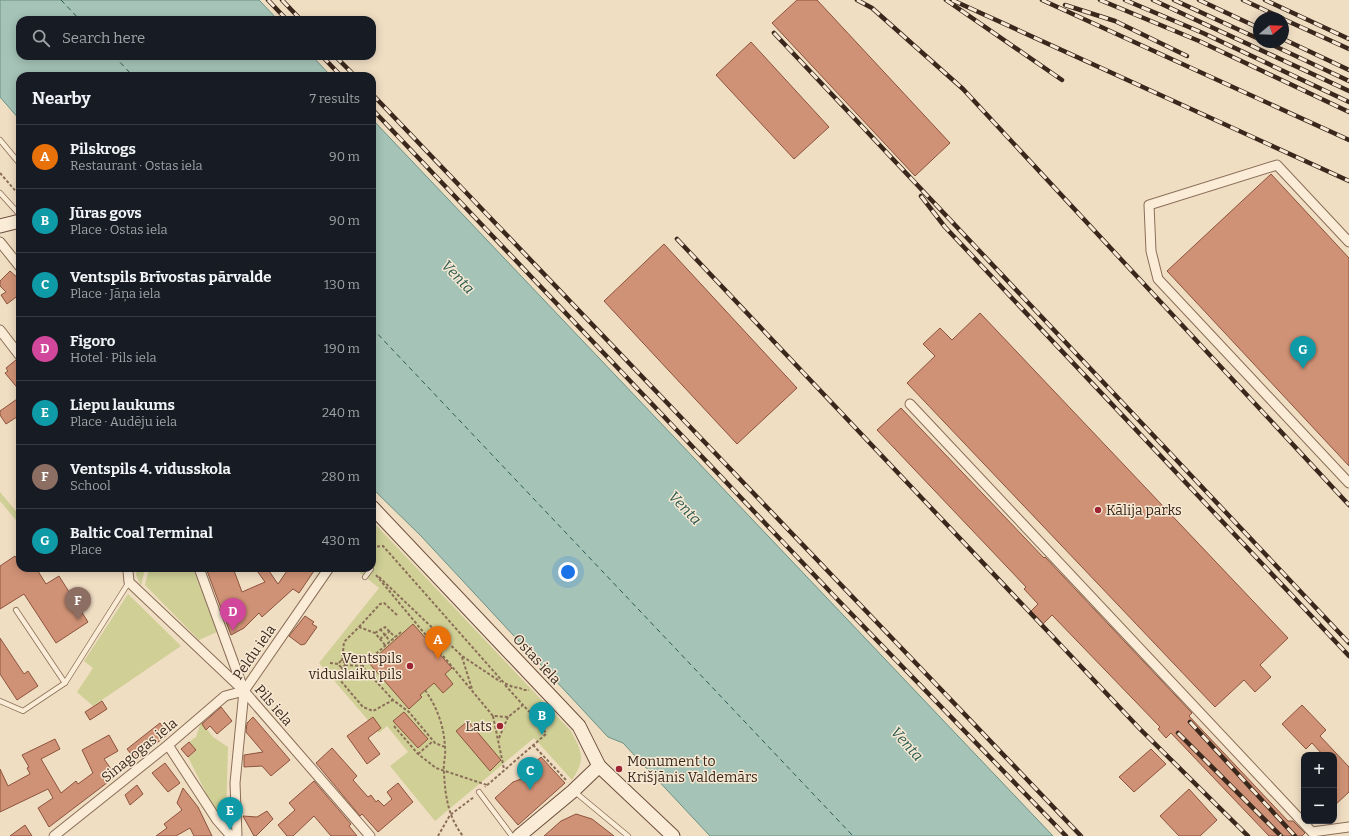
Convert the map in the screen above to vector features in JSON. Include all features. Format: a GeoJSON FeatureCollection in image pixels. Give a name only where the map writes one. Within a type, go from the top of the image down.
{"type":"FeatureCollection","features":[{"type":"Feature","properties":{"kind":"street"},"geometry":{"type":"LineString","coordinates":[[1349,242],[1277,165],[1149,205],[1150,251],[1158,279],[1349,483]]}},
{"type":"Feature","properties":{"kind":"street"},"geometry":{"type":"LineString","coordinates":[[0,226],[16,223]]}},
{"type":"Feature","properties":{"kind":"street"},"geometry":{"type":"LineString","coordinates":[[0,242],[16,262]]}},
{"type":"Feature","properties":{"kind":"street"},"geometry":{"type":"LineString","coordinates":[[0,330],[16,351]]}},
{"type":"Feature","properties":{"kind":"street"},"geometry":{"type":"LineString","coordinates":[[0,346],[8,340]]}},
{"type":"Feature","properties":{"kind":"street"},"geometry":{"type":"LineString","coordinates":[[910,404],[1312,832],[1349,827]]}},
{"type":"Feature","properties":{"kind":"street","name":"Ostas iela"},"geometry":{"type":"LineString","coordinates":[[376,510],[579,726],[599,766],[673,836]]}},
{"type":"Feature","properties":{"kind":"street"},"geometry":{"type":"LineString","coordinates":[[128,572],[130,582],[244,691]]}},
{"type":"Feature","properties":{"kind":"street","name":"Pils iela"},"geometry":{"type":"LineString","coordinates":[[200,572],[244,691],[370,836]]}},
{"type":"Feature","properties":{"kind":"street","name":"Peldu iela"},"geometry":{"type":"LineString","coordinates":[[237,836],[235,783],[244,691],[326,572]]}},
{"type":"Feature","properties":{"kind":"street","name":"Sinagogas iela"},"geometry":{"type":"LineString","coordinates":[[54,836],[168,745],[225,696],[244,691]]}},
{"type":"Feature","properties":{"kind":"street"},"geometry":{"type":"LineString","coordinates":[[168,745],[217,820],[231,836]]}},
{"type":"Feature","properties":{"kind":"street"},"geometry":{"type":"LineString","coordinates":[[525,834],[599,766]]}},
{"type":"Feature","properties":{"kind":"lane"},"geometry":{"type":"LineString","coordinates":[[0,140],[16,159]]}},
{"type":"Feature","properties":{"kind":"lane"},"geometry":{"type":"LineString","coordinates":[[0,193],[16,211]]}},
{"type":"Feature","properties":{"kind":"lane"},"geometry":{"type":"LineString","coordinates":[[365,577],[368,572]]}},
{"type":"Feature","properties":{"kind":"lane"},"geometry":{"type":"LineString","coordinates":[[0,701],[23,711],[65,682],[130,582]]}},
{"type":"Feature","properties":{"kind":"lane"},"geometry":{"type":"LineString","coordinates":[[16,610],[65,682]]}},
{"type":"Feature","properties":{"kind":"lane"},"geometry":{"type":"LineString","coordinates":[[573,791],[628,836]]}},
{"type":"Feature","properties":{"kind":"lane"},"geometry":{"type":"LineString","coordinates":[[479,792],[512,836]]}},
{"type":"Feature","properties":{"kind":"path"},"geometry":{"type":"LineString","coordinates":[[0,173],[16,191]]}},
{"type":"Feature","properties":{"kind":"path"},"geometry":{"type":"LineString","coordinates":[[376,547],[383,546],[540,724],[546,734],[479,792],[450,814],[438,836]]}},
{"type":"Feature","properties":{"kind":"path"},"geometry":{"type":"LineString","coordinates":[[373,572],[462,656],[504,684],[523,690],[534,690]]}},
{"type":"Feature","properties":{"kind":"path"},"geometry":{"type":"LineString","coordinates":[[373,572],[493,716],[505,770]]}},
{"type":"Feature","properties":{"kind":"path"},"geometry":{"type":"LineString","coordinates":[[330,664],[339,664],[342,661],[344,642],[380,604],[384,603],[397,615]]}},
{"type":"Feature","properties":{"kind":"path"},"geometry":{"type":"LineString","coordinates":[[359,626],[375,633],[386,645]]}},
{"type":"Feature","properties":{"kind":"path"},"geometry":{"type":"LineString","coordinates":[[375,633],[385,627],[395,637]]}},
{"type":"Feature","properties":{"kind":"path"},"geometry":{"type":"LineString","coordinates":[[380,629],[390,641]]}},
{"type":"Feature","properties":{"kind":"path"},"geometry":{"type":"LineString","coordinates":[[380,639],[390,631]]}},
{"type":"Feature","properties":{"kind":"path"},"geometry":{"type":"LineString","coordinates":[[342,661],[345,664],[363,666],[401,632]]}},
{"type":"Feature","properties":{"kind":"path"},"geometry":{"type":"LineString","coordinates":[[462,656],[472,691]]}},
{"type":"Feature","properties":{"kind":"path"},"geometry":{"type":"LineString","coordinates":[[339,664],[342,667]]}},
{"type":"Feature","properties":{"kind":"path"},"geometry":{"type":"LineString","coordinates":[[340,680],[342,667],[345,664]]}},
{"type":"Feature","properties":{"kind":"path"},"geometry":{"type":"LineString","coordinates":[[363,666],[364,669],[393,700],[409,712],[417,724],[433,741],[445,747]]}},
{"type":"Feature","properties":{"kind":"path"},"geometry":{"type":"LineString","coordinates":[[334,674],[363,707],[368,710],[377,710],[393,700]]}},
{"type":"Feature","properties":{"kind":"path"},"geometry":{"type":"LineString","coordinates":[[424,690],[438,712],[445,747],[444,771],[450,814],[463,836]]}},
{"type":"Feature","properties":{"kind":"path"},"geometry":{"type":"LineString","coordinates":[[540,697],[540,724]]}},
{"type":"Feature","properties":{"kind":"path"},"geometry":{"type":"LineString","coordinates":[[498,740],[508,717],[523,705]]}},
{"type":"Feature","properties":{"kind":"path"},"geometry":{"type":"LineString","coordinates":[[493,716],[508,717]]}},
{"type":"Feature","properties":{"kind":"path"},"geometry":{"type":"LineString","coordinates":[[394,726],[418,754],[436,768],[487,785]]}},
{"type":"Feature","properties":{"kind":"path"},"geometry":{"type":"LineString","coordinates":[[418,754],[433,741]]}},
{"type":"Feature","properties":{"kind":"path"},"geometry":{"type":"LineString","coordinates":[[533,745],[557,770]]}},
{"type":"Feature","properties":{"kind":"green space"},"geometry":{"type":"Polygon","coordinates":[[[0,492],[16,511],[16,520],[0,501],[0,492]]]}},
{"type":"Feature","properties":{"kind":"green space"},"geometry":{"type":"Polygon","coordinates":[[[376,525],[571,731],[580,750],[581,756],[581,761],[572,780],[534,738],[435,821],[390,766],[408,752],[387,726],[379,733],[319,663],[379,588],[359,572],[376,572],[376,525]]]}},
{"type":"Feature","properties":{"kind":"green space"},"geometry":{"type":"Polygon","coordinates":[[[136,572],[144,572],[141,586],[136,575],[136,572]]]}},
{"type":"Feature","properties":{"kind":"green space"},"geometry":{"type":"Polygon","coordinates":[[[148,572],[194,572],[217,632],[199,640],[145,585],[148,572]]]}},
{"type":"Feature","properties":{"kind":"green space"},"geometry":{"type":"Polygon","coordinates":[[[128,594],[181,646],[93,706],[77,692],[93,668],[84,661],[128,594]]]}},
{"type":"Feature","properties":{"kind":"green space"},"geometry":{"type":"Polygon","coordinates":[[[201,722],[213,737],[228,747],[226,814],[217,815],[188,757],[196,751],[189,742],[196,737],[201,722]]]}},
{"type":"Feature","properties":{"kind":"water"},"geometry":{"type":"Polygon","coordinates":[[[0,0],[259,0],[274,16],[16,16],[16,60],[316,60],[327,72],[16,72],[16,115],[0,97],[0,0]]]}},
{"type":"Feature","properties":{"kind":"water","name":"Venta"},"geometry":{"type":"Polygon","coordinates":[[[376,123],[1053,836],[710,836],[623,743],[608,737],[421,536],[376,492],[376,123]]]}},
{"type":"Feature","properties":{"kind":"building"},"geometry":{"type":"Polygon","coordinates":[[[797,0],[817,0],[950,143],[915,176],[772,23],[797,0]]]}},
{"type":"Feature","properties":{"kind":"building"},"geometry":{"type":"Polygon","coordinates":[[[751,42],[829,127],[794,159],[716,75],[751,42]]]}},
{"type":"Feature","properties":{"kind":"building"},"geometry":{"type":"Polygon","coordinates":[[[1271,174],[1349,258],[1349,466],[1167,271],[1271,174]]]}},
{"type":"Feature","properties":{"kind":"building"},"geometry":{"type":"Polygon","coordinates":[[[664,244],[797,388],[737,444],[604,301],[664,244]]]}},
{"type":"Feature","properties":{"kind":"building"},"geometry":{"type":"Polygon","coordinates":[[[10,271],[16,276],[16,297],[7,304],[1,295],[6,292],[0,286],[0,281],[10,271]]]}},
{"type":"Feature","properties":{"kind":"building","name":"Kālija parks"},"geometry":{"type":"Polygon","coordinates":[[[980,313],[1288,638],[1260,665],[1271,677],[1255,692],[1244,680],[1215,707],[907,383],[935,356],[923,344],[940,328],[952,340],[980,313]]]}},
{"type":"Feature","properties":{"kind":"building"},"geometry":{"type":"Polygon","coordinates":[[[16,360],[16,386],[5,373],[8,371],[6,368],[16,360]]]}},
{"type":"Feature","properties":{"kind":"building"},"geometry":{"type":"Polygon","coordinates":[[[16,400],[16,418],[6,424],[0,415],[0,411],[16,400]]]}},
{"type":"Feature","properties":{"kind":"building"},"geometry":{"type":"Polygon","coordinates":[[[901,408],[1044,558],[1045,557],[1192,713],[1189,716],[1288,821],[1293,821],[1305,833],[1302,836],[1269,836],[1171,733],[1166,738],[1158,729],[1160,727],[1052,615],[1043,624],[1031,611],[1038,604],[1024,589],[1026,587],[877,430],[901,408]]]}},
{"type":"Feature","properties":{"kind":"building"},"geometry":{"type":"Polygon","coordinates":[[[15,556],[16,572],[38,572],[46,584],[59,576],[88,622],[56,643],[24,594],[0,609],[0,566],[15,556]]]}},
{"type":"Feature","properties":{"kind":"building"},"geometry":{"type":"Polygon","coordinates":[[[207,572],[234,572],[242,592],[265,582],[258,572],[270,572],[278,584],[286,572],[313,572],[299,593],[293,589],[262,617],[259,613],[244,628],[231,635],[207,572]]]}},
{"type":"Feature","properties":{"kind":"building"},"geometry":{"type":"Polygon","coordinates":[[[305,616],[314,622],[312,624],[317,627],[305,644],[301,645],[289,636],[305,616]]]}},
{"type":"Feature","properties":{"kind":"building","name":"Ventspils viduslaiku pils"},"geometry":{"type":"Polygon","coordinates":[[[413,624],[452,668],[445,674],[453,684],[443,693],[434,683],[420,695],[422,697],[409,709],[369,663],[413,624]]]}},
{"type":"Feature","properties":{"kind":"building"},"geometry":{"type":"Polygon","coordinates":[[[0,638],[24,674],[28,671],[38,686],[17,700],[0,674],[0,638]]]}},
{"type":"Feature","properties":{"kind":"building"},"geometry":{"type":"Polygon","coordinates":[[[102,701],[107,709],[90,720],[85,712],[102,701]]]}},
{"type":"Feature","properties":{"kind":"building"},"geometry":{"type":"Polygon","coordinates":[[[1302,705],[1326,730],[1320,736],[1335,752],[1320,752],[1312,743],[1306,749],[1282,724],[1302,705]]]}},
{"type":"Feature","properties":{"kind":"building"},"geometry":{"type":"Polygon","coordinates":[[[221,707],[232,721],[217,734],[210,726],[206,730],[202,724],[221,707]]]}},
{"type":"Feature","properties":{"kind":"building"},"geometry":{"type":"Polygon","coordinates":[[[404,712],[428,739],[418,748],[393,721],[404,712]]]}},
{"type":"Feature","properties":{"kind":"building"},"geometry":{"type":"Polygon","coordinates":[[[253,717],[290,760],[271,776],[262,766],[244,767],[244,755],[263,752],[246,732],[247,723],[253,717]]]}},
{"type":"Feature","properties":{"kind":"building"},"geometry":{"type":"Polygon","coordinates":[[[373,717],[381,728],[368,738],[380,754],[367,764],[347,736],[373,717]]]}},
{"type":"Feature","properties":{"kind":"building"},"geometry":{"type":"Polygon","coordinates":[[[468,721],[501,760],[490,771],[456,731],[468,721]]]}},
{"type":"Feature","properties":{"kind":"building"},"geometry":{"type":"Polygon","coordinates":[[[160,723],[168,734],[136,760],[127,749],[160,723]]]}},
{"type":"Feature","properties":{"kind":"building"},"geometry":{"type":"Polygon","coordinates":[[[109,735],[118,751],[104,759],[116,776],[49,827],[38,808],[53,798],[48,789],[0,812],[0,769],[8,786],[30,774],[27,768],[29,767],[22,755],[55,739],[60,749],[41,759],[61,793],[76,781],[78,784],[93,773],[82,750],[109,735]]]}},
{"type":"Feature","properties":{"kind":"building"},"geometry":{"type":"Polygon","coordinates":[[[189,742],[196,750],[188,757],[181,749],[189,742]]]}},
{"type":"Feature","properties":{"kind":"building"},"geometry":{"type":"Polygon","coordinates":[[[332,748],[357,776],[353,780],[368,797],[371,795],[376,802],[378,800],[384,806],[392,799],[387,792],[398,783],[413,802],[378,832],[362,814],[360,816],[316,763],[332,748]]]}},
{"type":"Feature","properties":{"kind":"building"},"geometry":{"type":"Polygon","coordinates":[[[1151,749],[1166,764],[1134,792],[1119,777],[1151,749]]]}},
{"type":"Feature","properties":{"kind":"building"},"geometry":{"type":"Polygon","coordinates":[[[1337,754],[1349,767],[1349,792],[1337,803],[1337,754]]]}},
{"type":"Feature","properties":{"kind":"building"},"geometry":{"type":"Polygon","coordinates":[[[541,757],[565,783],[518,825],[495,798],[513,782],[524,778],[533,769],[531,766],[541,757]]]}},
{"type":"Feature","properties":{"kind":"building"},"geometry":{"type":"Polygon","coordinates":[[[165,763],[180,783],[168,792],[152,773],[165,763]]]}},
{"type":"Feature","properties":{"kind":"building"},"geometry":{"type":"Polygon","coordinates":[[[314,781],[351,824],[349,826],[357,836],[331,836],[314,816],[293,836],[287,836],[278,825],[295,810],[289,803],[314,781]]]}},
{"type":"Feature","properties":{"kind":"building"},"geometry":{"type":"Polygon","coordinates":[[[137,785],[143,794],[130,805],[125,795],[137,785]]]}},
{"type":"Feature","properties":{"kind":"building"},"geometry":{"type":"Polygon","coordinates":[[[183,788],[198,807],[212,836],[194,836],[190,828],[176,836],[156,836],[167,828],[164,824],[182,810],[177,803],[183,788]]]}},
{"type":"Feature","properties":{"kind":"building"},"geometry":{"type":"Polygon","coordinates":[[[1189,789],[1217,820],[1200,836],[1179,836],[1160,816],[1189,789]]]}},
{"type":"Feature","properties":{"kind":"building"},"geometry":{"type":"Polygon","coordinates":[[[267,811],[273,819],[256,836],[254,836],[243,816],[257,817],[267,811]]]}},
{"type":"Feature","properties":{"kind":"building"},"geometry":{"type":"Polygon","coordinates":[[[576,814],[592,819],[614,836],[544,836],[561,821],[576,814]]]}},
{"type":"Feature","properties":{"kind":"building"},"geometry":{"type":"Polygon","coordinates":[[[25,825],[32,836],[10,836],[25,825]]]}},
{"type":"Feature","properties":{"kind":"ferry route"},"geometry":{"type":"LineString","coordinates":[[61,0],[76,16]]}},
{"type":"Feature","properties":{"kind":"ferry route"},"geometry":{"type":"LineString","coordinates":[[118,60],[129,72]]}},
{"type":"Feature","properties":{"kind":"ferry route"},"geometry":{"type":"LineString","coordinates":[[376,332],[853,836]]}},
{"type":"Feature","properties":{"kind":"railway"},"geometry":{"type":"LineString","coordinates":[[268,0],[283,16]]}},
{"type":"Feature","properties":{"kind":"railway"},"geometry":{"type":"LineString","coordinates":[[282,0],[297,16]]}},
{"type":"Feature","properties":{"kind":"railway"},"geometry":{"type":"LineString","coordinates":[[857,0],[872,8],[963,89],[1349,505]]}},
{"type":"Feature","properties":{"kind":"railway"},"geometry":{"type":"LineString","coordinates":[[946,0],[1062,80]]}},
{"type":"Feature","properties":{"kind":"railway"},"geometry":{"type":"LineString","coordinates":[[952,0],[1349,181]]}},
{"type":"Feature","properties":{"kind":"railway"},"geometry":{"type":"LineString","coordinates":[[1042,0],[1349,140]]}},
{"type":"Feature","properties":{"kind":"railway"},"geometry":{"type":"LineString","coordinates":[[1100,0],[1199,41],[1349,112]]}},
{"type":"Feature","properties":{"kind":"railway"},"geometry":{"type":"LineString","coordinates":[[1125,0],[1203,33],[1349,102]]}},
{"type":"Feature","properties":{"kind":"railway"},"geometry":{"type":"LineString","coordinates":[[1153,0],[1349,91]]}},
{"type":"Feature","properties":{"kind":"railway"},"geometry":{"type":"LineString","coordinates":[[1174,0],[1253,36]]}},
{"type":"Feature","properties":{"kind":"railway"},"geometry":{"type":"LineString","coordinates":[[1199,0],[1253,25]]}},
{"type":"Feature","properties":{"kind":"railway"},"geometry":{"type":"LineString","coordinates":[[1243,0],[1269,12]]}},
{"type":"Feature","properties":{"kind":"railway"},"geometry":{"type":"LineString","coordinates":[[1265,0],[1349,39]]}},
{"type":"Feature","properties":{"kind":"railway"},"geometry":{"type":"LineString","coordinates":[[1065,5],[1115,21],[1187,56]]}},
{"type":"Feature","properties":{"kind":"railway"},"geometry":{"type":"LineString","coordinates":[[1289,22],[1349,49]]}},
{"type":"Feature","properties":{"kind":"railway"},"geometry":{"type":"LineString","coordinates":[[774,33],[1349,643]]}},
{"type":"Feature","properties":{"kind":"railway"},"geometry":{"type":"LineString","coordinates":[[1289,42],[1349,70]]}},
{"type":"Feature","properties":{"kind":"railway"},"geometry":{"type":"LineString","coordinates":[[1279,48],[1349,81]]}},
{"type":"Feature","properties":{"kind":"railway"},"geometry":{"type":"LineString","coordinates":[[326,60],[337,72]]}},
{"type":"Feature","properties":{"kind":"railway"},"geometry":{"type":"LineString","coordinates":[[339,60],[351,72]]}},
{"type":"Feature","properties":{"kind":"railway"},"geometry":{"type":"LineString","coordinates":[[376,98],[1081,836]]}},
{"type":"Feature","properties":{"kind":"railway"},"geometry":{"type":"LineString","coordinates":[[376,113],[838,600],[1066,836]]}},
{"type":"Feature","properties":{"kind":"railway"},"geometry":{"type":"LineString","coordinates":[[921,196],[945,227],[1349,656]]}},
{"type":"Feature","properties":{"kind":"railway"},"geometry":{"type":"LineString","coordinates":[[677,239],[1140,729],[1248,836]]}},
{"type":"Feature","properties":{"kind":"railway"},"geometry":{"type":"LineString","coordinates":[[1190,722],[1295,836]]}},
{"type":"Feature","properties":{"kind":"railway"},"geometry":{"type":"LineString","coordinates":[[1178,733],[1281,836]]}},
{"type":"Feature","properties":{"kind":"place","name":"Baltic Coal Terminal"},"geometry":{"type":"Point","coordinates":[1303,369]}},
{"type":"Feature","properties":{"kind":"place","name":"Kālija parks"},"geometry":{"type":"Point","coordinates":[1098,510]}},
{"type":"Feature","properties":{"kind":"place","name":"Ventspils 4. vidusskola"},"geometry":{"type":"Point","coordinates":[78,620]}},
{"type":"Feature","properties":{"kind":"place","name":"Figoro"},"geometry":{"type":"Point","coordinates":[233,631]}},
{"type":"Feature","properties":{"kind":"place","name":"Pilskrogs"},"geometry":{"type":"Point","coordinates":[438,659]}},
{"type":"Feature","properties":{"kind":"place","name":"Ventspils viduslaiku pils"},"geometry":{"type":"Point","coordinates":[410,666]}},
{"type":"Feature","properties":{"kind":"place","name":"Lats"},"geometry":{"type":"Point","coordinates":[500,726]}},
{"type":"Feature","properties":{"kind":"place","name":"Jūras govs"},"geometry":{"type":"Point","coordinates":[542,735]}},
{"type":"Feature","properties":{"kind":"place","name":"Monument to Krišjānis Valdemārs"},"geometry":{"type":"Point","coordinates":[619,769]}},
{"type":"Feature","properties":{"kind":"place","name":"Ventspils Brīvostas pārvalde"},"geometry":{"type":"Point","coordinates":[530,790]}},
{"type":"Feature","properties":{"kind":"place","name":"Liepu laukums"},"geometry":{"type":"Point","coordinates":[230,830]}}]}
